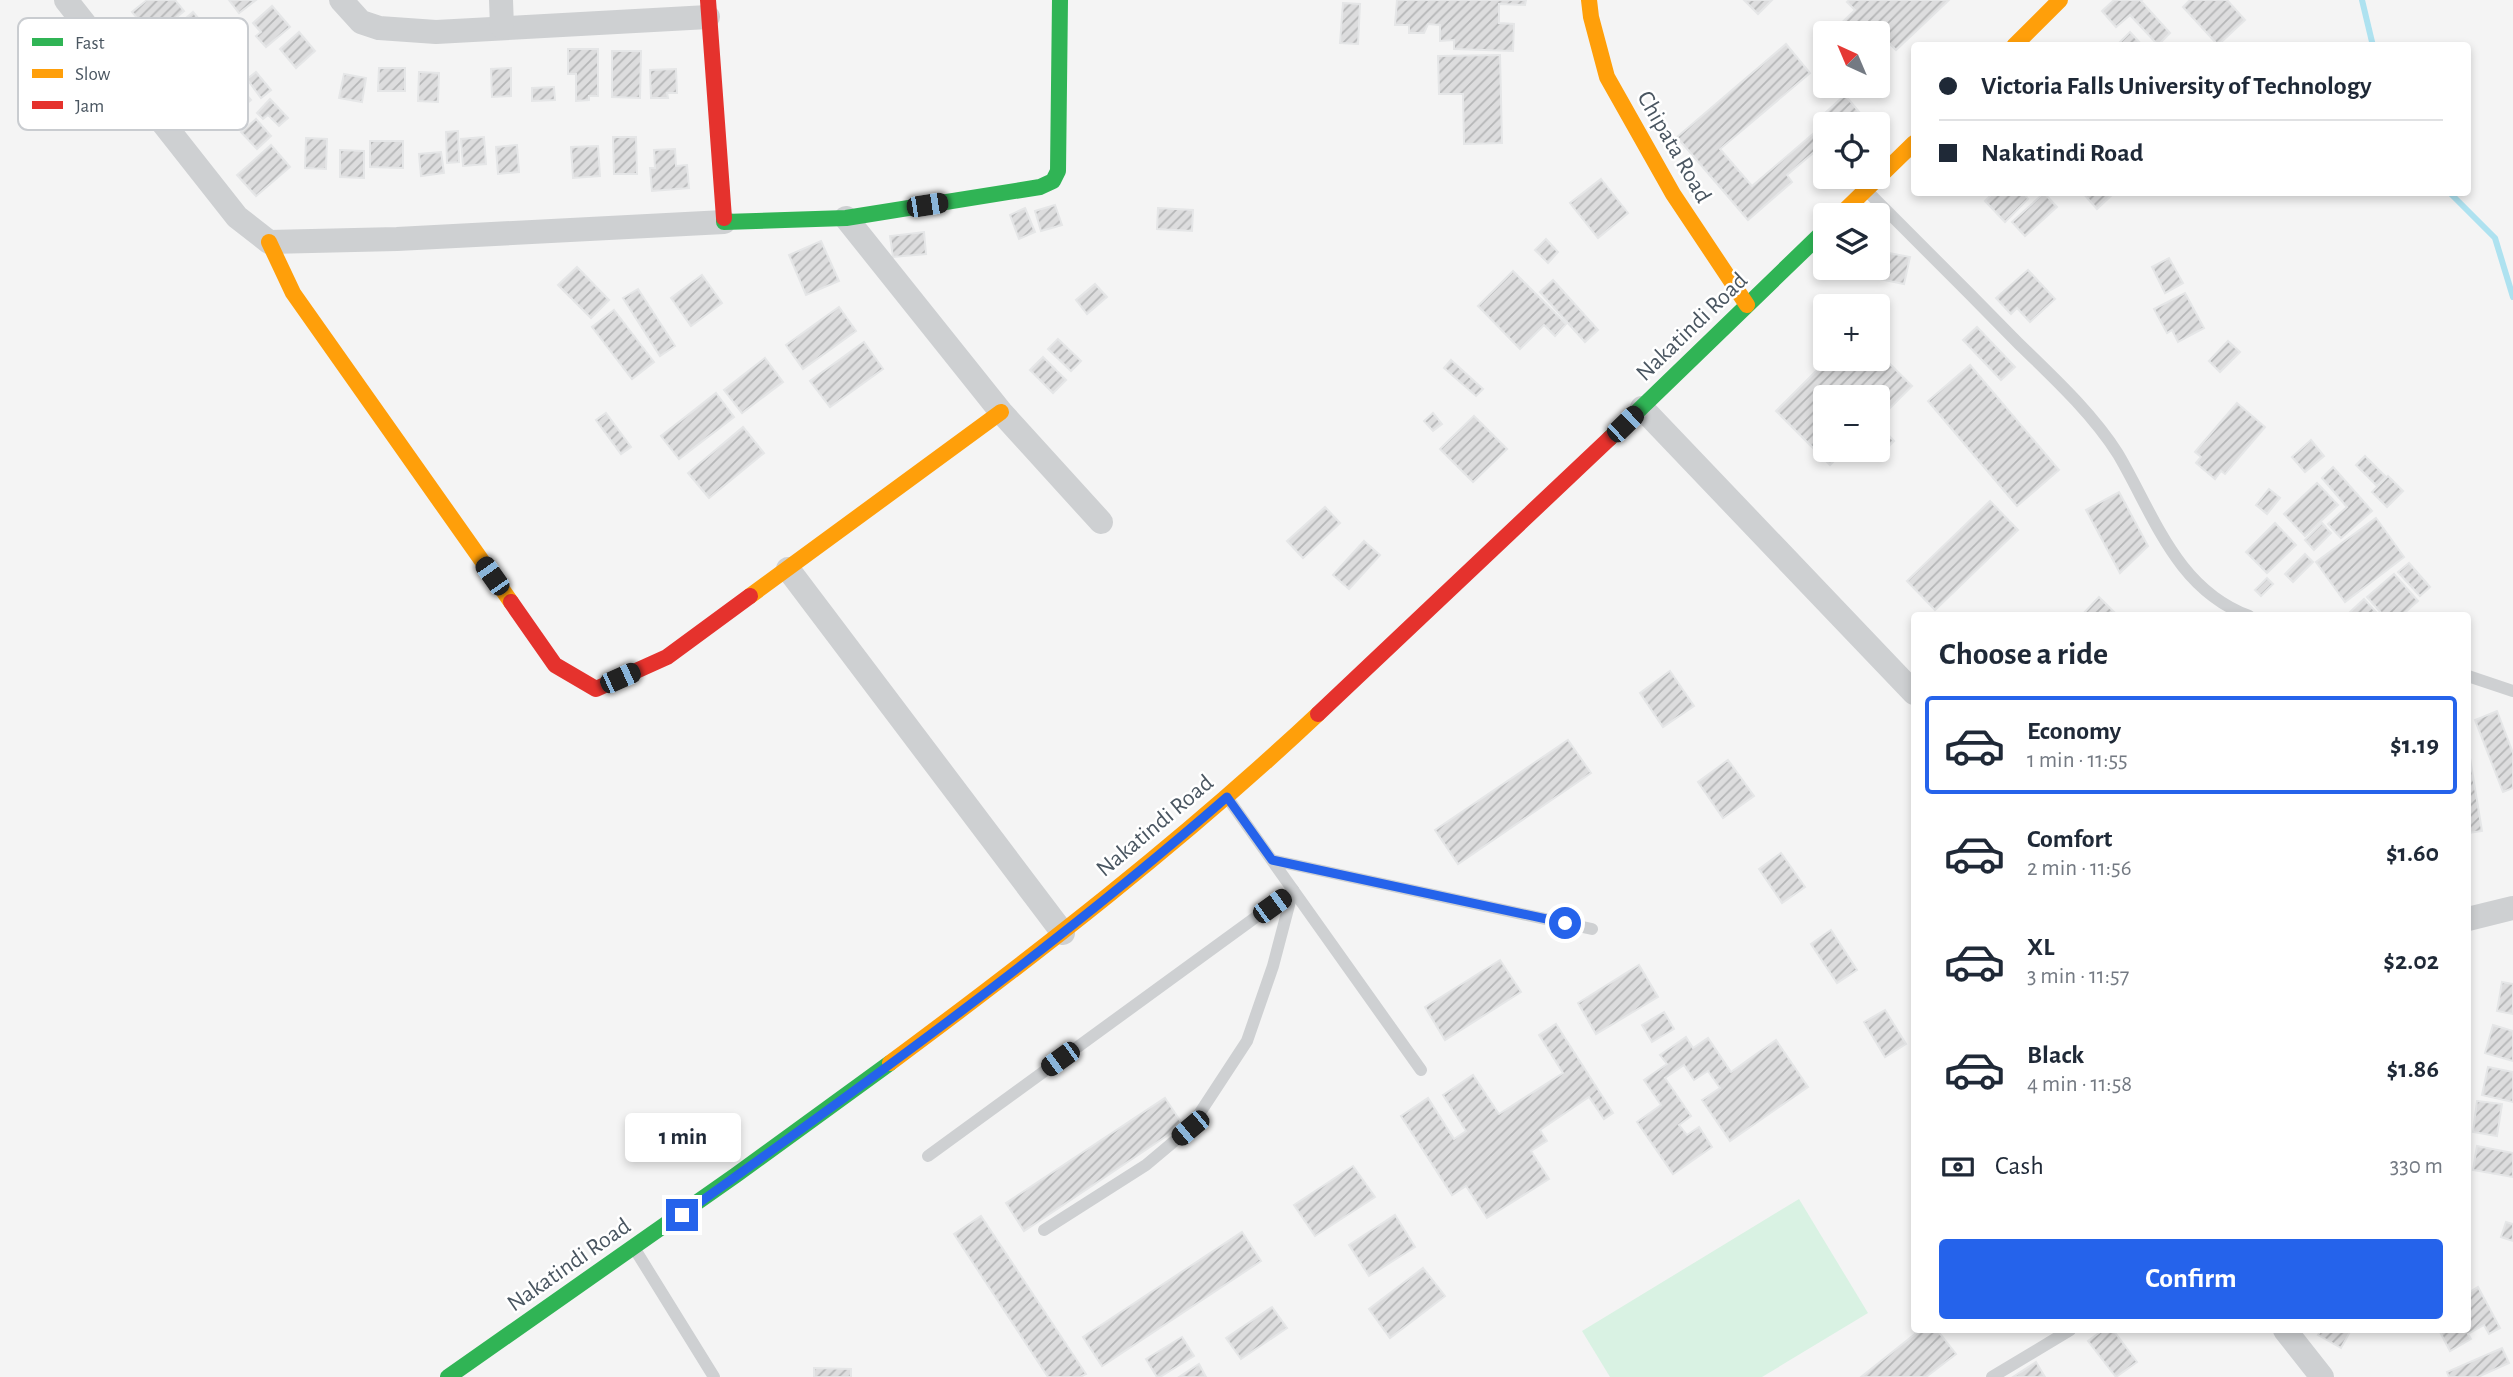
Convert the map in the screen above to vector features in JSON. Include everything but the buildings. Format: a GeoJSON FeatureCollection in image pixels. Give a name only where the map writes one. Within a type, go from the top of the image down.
{"type":"FeatureCollection","features":[{"type":"Feature","properties":{"kind":"main road"},"geometry":{"type":"LineString","coordinates":[[708,8],[724,222],[846,218],[1040,187],[1053,181],[1058,171],[1060,0]]}},
{"type":"Feature","properties":{"kind":"main road","name":"Chipata Road"},"geometry":{"type":"LineString","coordinates":[[1590,0],[1591,17],[1607,77],[1673,194],[1747,304]]}},
{"type":"Feature","properties":{"kind":"main road"},"geometry":{"type":"LineString","coordinates":[[2018,42],[2060,0]]}},
{"type":"Feature","properties":{"kind":"main road"},"geometry":{"type":"LineString","coordinates":[[1853,203],[1911,146]]}},
{"type":"Feature","properties":{"kind":"main road","name":"Nakatindi Road"},"geometry":{"type":"LineString","coordinates":[[448,1377],[842,1100],[1063,933],[1227,797],[1428,612],[1813,241]]}},
{"type":"Feature","properties":{"kind":"main road"},"geometry":{"type":"LineString","coordinates":[[269,242],[293,293],[555,665],[596,689],[667,657],[1001,412]]}},
{"type":"Feature","properties":{"kind":"street"},"geometry":{"type":"LineString","coordinates":[[66,0],[80,18]]}},
{"type":"Feature","properties":{"kind":"street"},"geometry":{"type":"LineString","coordinates":[[341,0],[361,22],[379,28],[436,32],[708,8]]}},
{"type":"Feature","properties":{"kind":"street"},"geometry":{"type":"LineString","coordinates":[[501,0],[502,27]]}},
{"type":"Feature","properties":{"kind":"street"},"geometry":{"type":"LineString","coordinates":[[168,130],[237,217],[269,242],[397,239],[724,222]]}},
{"type":"Feature","properties":{"kind":"street"},"geometry":{"type":"LineString","coordinates":[[846,218],[1001,412],[1101,522]]}},
{"type":"Feature","properties":{"kind":"street"},"geometry":{"type":"LineString","coordinates":[[1642,408],[1911,690]]}},
{"type":"Feature","properties":{"kind":"street"},"geometry":{"type":"LineString","coordinates":[[788,569],[1063,933]]}},
{"type":"Feature","properties":{"kind":"street"},"geometry":{"type":"LineString","coordinates":[[2471,918],[2513,908]]}},
{"type":"Feature","properties":{"kind":"street"},"geometry":{"type":"LineString","coordinates":[[2288,1333],[2322,1377]]}},
{"type":"Feature","properties":{"kind":"street"},"geometry":{"type":"LineString","coordinates":[[2307,1356],[2311,1333]]}},
{"type":"Feature","properties":{"kind":"lane"},"geometry":{"type":"LineString","coordinates":[[1867,190],[2080,406],[2117,453],[2166,545],[2192,580],[2238,612]]}},
{"type":"Feature","properties":{"kind":"lane"},"geometry":{"type":"LineString","coordinates":[[2471,677],[2513,691]]}},
{"type":"Feature","properties":{"kind":"lane"},"geometry":{"type":"LineString","coordinates":[[1227,797],[1421,1070]]}},
{"type":"Feature","properties":{"kind":"lane"},"geometry":{"type":"LineString","coordinates":[[1272,860],[1592,929]]}},
{"type":"Feature","properties":{"kind":"lane"},"geometry":{"type":"LineString","coordinates":[[928,1156],[1293,890]]}},
{"type":"Feature","properties":{"kind":"lane"},"geometry":{"type":"LineString","coordinates":[[1044,1230],[1146,1164],[1190,1128],[1247,1041],[1273,966],[1293,890]]}},
{"type":"Feature","properties":{"kind":"lane"},"geometry":{"type":"LineString","coordinates":[[634,1248],[714,1377]]}},
{"type":"Feature","properties":{"kind":"lane"},"geometry":{"type":"LineString","coordinates":[[1992,1377],[2065,1333]]}},
{"type":"Feature","properties":{"kind":"green space"},"geometry":{"type":"Polygon","coordinates":[[[1799,1199],[1868,1313],[1762,1377],[1610,1377],[1582,1331],[1799,1199]]]}},
{"type":"Feature","properties":{"kind":"waterway"},"geometry":{"type":"LineString","coordinates":[[2362,0],[2372,42]]}},
{"type":"Feature","properties":{"kind":"waterway"},"geometry":{"type":"LineString","coordinates":[[2453,196],[2495,238],[2513,297]]}},
{"type":"Feature","properties":{"kind":"traffic: fast"},"geometry":{"type":"LineString","coordinates":[[724,218],[724,222],[846,218],[1040,187],[1053,181],[1058,171],[1060,0]]}},
{"type":"Feature","properties":{"kind":"traffic: fast"},"geometry":{"type":"LineString","coordinates":[[1610,438],[1813,242]]}},
{"type":"Feature","properties":{"kind":"traffic: fast"},"geometry":{"type":"LineString","coordinates":[[448,1377],[736,1175],[890,1063]]}},
{"type":"Feature","properties":{"kind":"traffic: slow"},"geometry":{"type":"LineString","coordinates":[[1589,0],[1607,77],[1673,194],[1747,305]]}},
{"type":"Feature","properties":{"kind":"traffic: slow"},"geometry":{"type":"LineString","coordinates":[[2018,42],[2060,0]]}},
{"type":"Feature","properties":{"kind":"traffic: slow"},"geometry":{"type":"LineString","coordinates":[[1852,203],[1911,146]]}},
{"type":"Feature","properties":{"kind":"traffic: slow"},"geometry":{"type":"LineString","coordinates":[[269,242],[293,293],[511,602]]}},
{"type":"Feature","properties":{"kind":"traffic: slow"},"geometry":{"type":"LineString","coordinates":[[750,596],[1001,412]]}},
{"type":"Feature","properties":{"kind":"traffic: slow"},"geometry":{"type":"LineString","coordinates":[[890,1063],[1163,851],[1318,714]]}},
{"type":"Feature","properties":{"kind":"traffic: jam"},"geometry":{"type":"LineString","coordinates":[[708,0],[724,218]]}},
{"type":"Feature","properties":{"kind":"traffic: jam"},"geometry":{"type":"LineString","coordinates":[[1318,714],[1610,438]]}},
{"type":"Feature","properties":{"kind":"traffic: jam"},"geometry":{"type":"LineString","coordinates":[[511,602],[555,665],[596,689],[667,657],[750,596]]}},
{"type":"Feature","properties":{"kind":"route"},"geometry":{"type":"LineString","coordinates":[[682,1215],[981,996],[1063,933],[1227,797],[1272,860],[1565,923]]}}]}
